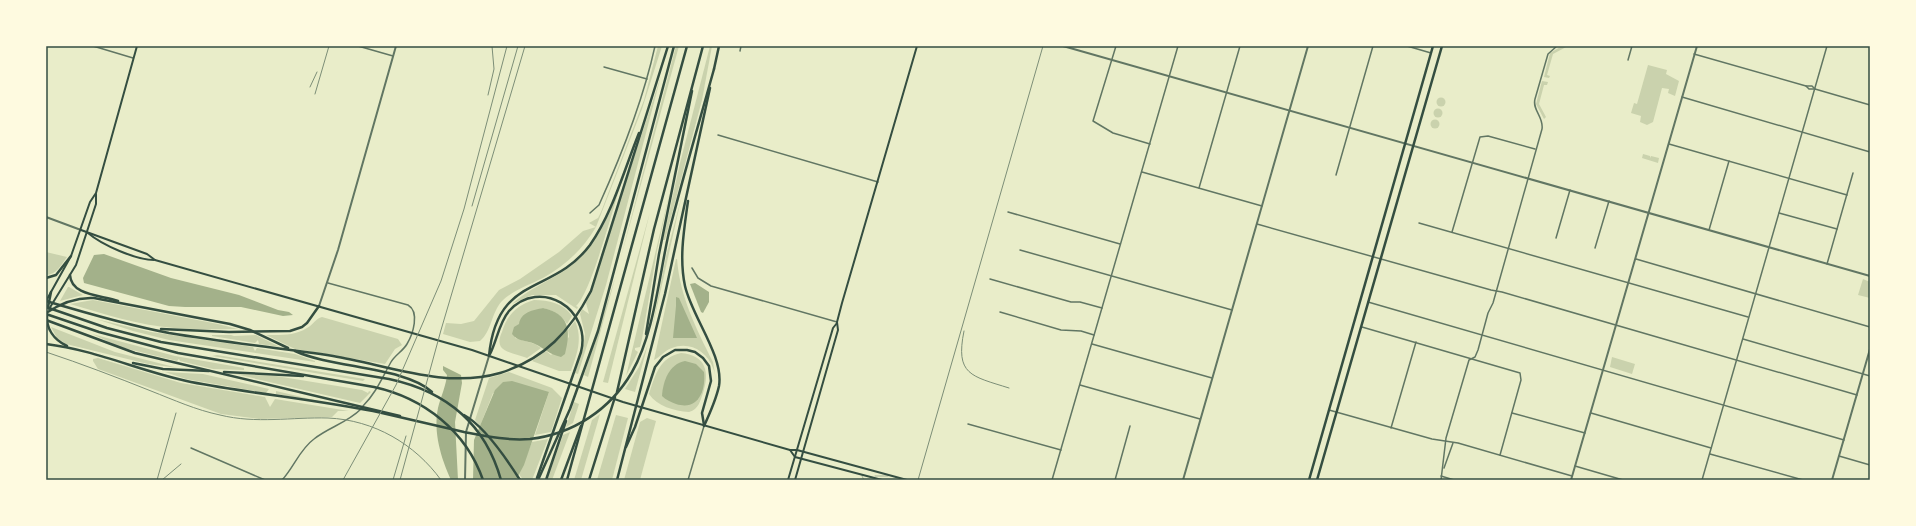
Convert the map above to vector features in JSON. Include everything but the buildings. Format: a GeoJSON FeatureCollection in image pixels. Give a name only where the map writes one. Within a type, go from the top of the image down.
{"type":"FeatureCollection","features":[{"type":"Feature","properties":{"kind":"main road"},"geometry":{"type":"LineString","coordinates":[[46,313],[70,275],[88,233],[96,204],[96,193],[138,46]]}},
{"type":"Feature","properties":{"kind":"main road"},"geometry":{"type":"LineString","coordinates":[[96,193],[90,202],[71,256],[46,301],[123,323],[152,329],[334,357],[441,378],[472,378],[500,373],[536,356],[550,346],[573,322],[591,291],[668,46]]}},
{"type":"Feature","properties":{"kind":"main road"},"geometry":{"type":"LineString","coordinates":[[546,480],[598,331],[674,46]]}},
{"type":"Feature","properties":{"kind":"main road"},"geometry":{"type":"LineString","coordinates":[[568,480],[687,46]]}},
{"type":"Feature","properties":{"kind":"main road"},"geometry":{"type":"LineString","coordinates":[[589,480],[619,385],[654,229],[703,46]]}},
{"type":"Feature","properties":{"kind":"main road"},"geometry":{"type":"LineString","coordinates":[[616,480],[665,294],[719,46]]}},
{"type":"Feature","properties":{"kind":"main road"},"geometry":{"type":"LineString","coordinates":[[788,480],[833,328],[837,322],[917,46]]}},
{"type":"Feature","properties":{"kind":"main road"},"geometry":{"type":"LineString","coordinates":[[1309,480],[1434,46]]}},
{"type":"Feature","properties":{"kind":"main road"},"geometry":{"type":"LineString","coordinates":[[1317,480],[1442,46]]}},
{"type":"Feature","properties":{"kind":"main road"},"geometry":{"type":"LineString","coordinates":[[46,344],[71,348],[122,361],[186,381],[365,410],[480,435],[508,439],[527,439],[561,432],[578,425],[607,405],[628,378],[643,348],[659,254],[698,65]]}},
{"type":"Feature","properties":{"kind":"main road"},"geometry":{"type":"LineString","coordinates":[[644,342],[673,218],[714,69]]}},
{"type":"Feature","properties":{"kind":"main road"},"geometry":{"type":"LineString","coordinates":[[489,356],[490,344],[498,319],[508,302],[531,286],[558,273],[571,263],[589,245],[611,205],[647,110]]}},
{"type":"Feature","properties":{"kind":"main road"},"geometry":{"type":"LineString","coordinates":[[690,183],[681,261],[685,287],[693,311],[719,367],[719,386],[704,426]]}},
{"type":"Feature","properties":{"kind":"main road"},"geometry":{"type":"LineString","coordinates":[[81,230],[147,254],[155,260]]}},
{"type":"Feature","properties":{"kind":"main road"},"geometry":{"type":"LineString","coordinates":[[88,233],[98,241],[145,260],[155,260],[461,347],[623,402],[704,426],[907,480]]}},
{"type":"Feature","properties":{"kind":"main road"},"geometry":{"type":"LineString","coordinates":[[46,278],[56,275],[71,256]]}},
{"type":"Feature","properties":{"kind":"main road"},"geometry":{"type":"LineString","coordinates":[[70,275],[72,285],[77,289],[124,303]]}},
{"type":"Feature","properties":{"kind":"main road"},"geometry":{"type":"LineString","coordinates":[[51,292],[46,313],[50,331],[60,343],[71,348]]}},
{"type":"Feature","properties":{"kind":"main road"},"geometry":{"type":"LineString","coordinates":[[46,313],[60,304],[83,298],[94,298],[230,324],[250,330],[303,355],[410,380],[429,388],[435,395]]}},
{"type":"Feature","properties":{"kind":"main road"},"geometry":{"type":"LineString","coordinates":[[489,356],[502,322],[510,311],[528,299],[548,298],[557,300],[567,306],[578,319],[584,343],[572,374],[537,480]]}},
{"type":"Feature","properties":{"kind":"main road"},"geometry":{"type":"LineString","coordinates":[[47,306],[55,300]]}},
{"type":"Feature","properties":{"kind":"main road"},"geometry":{"type":"LineString","coordinates":[[47,306],[127,334],[161,342],[403,382],[435,395],[463,415],[470,418],[490,439],[520,480]]}},
{"type":"Feature","properties":{"kind":"main road"},"geometry":{"type":"LineString","coordinates":[[168,331],[286,331],[302,327],[312,318],[319,306]]}},
{"type":"Feature","properties":{"kind":"main road"},"geometry":{"type":"LineString","coordinates":[[46,313],[68,322],[123,339],[178,353],[321,377],[387,390],[404,396],[438,416],[466,446],[483,480]]}},
{"type":"Feature","properties":{"kind":"main road"},"geometry":{"type":"LineString","coordinates":[[46,320],[121,349],[388,412],[420,422]]}},
{"type":"Feature","properties":{"kind":"main road"},"geometry":{"type":"LineString","coordinates":[[795,480],[838,330],[837,322]]}},
{"type":"Feature","properties":{"kind":"main road"},"geometry":{"type":"LineString","coordinates":[[622,454],[637,419],[655,367],[662,357],[678,350],[695,352],[706,362],[711,376],[710,386],[702,413],[704,426]]}},
{"type":"Feature","properties":{"kind":"main road"},"geometry":{"type":"LineString","coordinates":[[122,361],[163,369],[274,373],[321,377]]}},
{"type":"Feature","properties":{"kind":"main road"},"geometry":{"type":"LineString","coordinates":[[561,480],[588,408]]}},
{"type":"Feature","properties":{"kind":"main road"},"geometry":{"type":"LineString","coordinates":[[537,480],[570,409]]}},
{"type":"Feature","properties":{"kind":"main road"},"geometry":{"type":"LineString","coordinates":[[463,415],[486,445],[501,480]]}},
{"type":"Feature","properties":{"kind":"main road"},"geometry":{"type":"LineString","coordinates":[[790,450],[795,457],[801,459],[872,479],[882,480]]}},
{"type":"Feature","properties":{"kind":"street"},"geometry":{"type":"LineString","coordinates":[[93,46],[134,58]]}},
{"type":"Feature","properties":{"kind":"street"},"geometry":{"type":"LineString","coordinates":[[358,46],[393,56]]}},
{"type":"Feature","properties":{"kind":"street"},"geometry":{"type":"LineString","coordinates":[[319,306],[328,283],[396,46]]}},
{"type":"Feature","properties":{"kind":"street"},"geometry":{"type":"LineString","coordinates":[[590,213],[599,205],[633,122],[647,79],[655,46]]}},
{"type":"Feature","properties":{"kind":"street"},"geometry":{"type":"LineString","coordinates":[[740,50],[741,46]]}},
{"type":"Feature","properties":{"kind":"street"},"geometry":{"type":"LineString","coordinates":[[1063,46],[1870,276]]}},
{"type":"Feature","properties":{"kind":"street"},"geometry":{"type":"LineString","coordinates":[[1116,46],[1093,121],[1113,133],[1150,144]]}},
{"type":"Feature","properties":{"kind":"street"},"geometry":{"type":"LineString","coordinates":[[1052,480],[1178,46]]}},
{"type":"Feature","properties":{"kind":"street"},"geometry":{"type":"LineString","coordinates":[[1199,188],[1240,46]]}},
{"type":"Feature","properties":{"kind":"street"},"geometry":{"type":"LineString","coordinates":[[1183,480],[1308,46]]}},
{"type":"Feature","properties":{"kind":"street"},"geometry":{"type":"LineString","coordinates":[[1336,175],[1373,46]]}},
{"type":"Feature","properties":{"kind":"street"},"geometry":{"type":"LineString","coordinates":[[1407,46],[1432,53]]}},
{"type":"Feature","properties":{"kind":"street"},"geometry":{"type":"LineString","coordinates":[[1441,480],[1445,442],[1469,360],[1475,357],[1478,350],[1497,291],[1528,182],[1527,178],[1542,125],[1534,103],[1548,54],[1557,46]]}},
{"type":"Feature","properties":{"kind":"street"},"geometry":{"type":"LineString","coordinates":[[1628,60],[1632,46]]}},
{"type":"Feature","properties":{"kind":"street"},"geometry":{"type":"LineString","coordinates":[[1571,480],[1697,46]]}},
{"type":"Feature","properties":{"kind":"street"},"geometry":{"type":"LineString","coordinates":[[1702,480],[1827,46]]}},
{"type":"Feature","properties":{"kind":"street"},"geometry":{"type":"LineString","coordinates":[[1694,54],[1806,86],[1809,89],[1815,89],[1870,105]]}},
{"type":"Feature","properties":{"kind":"street"},"geometry":{"type":"LineString","coordinates":[[604,67],[647,79]]}},
{"type":"Feature","properties":{"kind":"street"},"geometry":{"type":"LineString","coordinates":[[1682,97],[1870,152]]}},
{"type":"Feature","properties":{"kind":"street"},"geometry":{"type":"LineString","coordinates":[[718,135],[878,182]]}},
{"type":"Feature","properties":{"kind":"street"},"geometry":{"type":"LineString","coordinates":[[1452,232],[1478,142],[1482,136],[1488,136],[1535,149]]}},
{"type":"Feature","properties":{"kind":"street"},"geometry":{"type":"LineString","coordinates":[[1668,144],[1847,195]]}},
{"type":"Feature","properties":{"kind":"street"},"geometry":{"type":"LineString","coordinates":[[1709,230],[1728,161]]}},
{"type":"Feature","properties":{"kind":"street"},"geometry":{"type":"LineString","coordinates":[[1142,172],[1262,206]]}},
{"type":"Feature","properties":{"kind":"street"},"geometry":{"type":"LineString","coordinates":[[1827,264],[1853,173]]}},
{"type":"Feature","properties":{"kind":"street"},"geometry":{"type":"LineString","coordinates":[[1556,238],[1570,190]]}},
{"type":"Feature","properties":{"kind":"street"},"geometry":{"type":"LineString","coordinates":[[1595,248],[1609,201]]}},
{"type":"Feature","properties":{"kind":"street"},"geometry":{"type":"LineString","coordinates":[[1008,212],[1120,244]]}},
{"type":"Feature","properties":{"kind":"street"},"geometry":{"type":"LineString","coordinates":[[1779,213],[1837,229]]}},
{"type":"Feature","properties":{"kind":"street"},"geometry":{"type":"LineString","coordinates":[[46,217],[81,230]]}},
{"type":"Feature","properties":{"kind":"street"},"geometry":{"type":"LineString","coordinates":[[1419,223],[1749,317]]}},
{"type":"Feature","properties":{"kind":"street"},"geometry":{"type":"LineString","coordinates":[[1256,224],[1617,325],[1736,361],[1857,395]]}},
{"type":"Feature","properties":{"kind":"street"},"geometry":{"type":"LineString","coordinates":[[1020,250],[1232,310]]}},
{"type":"Feature","properties":{"kind":"street"},"geometry":{"type":"LineString","coordinates":[[1636,259],[1870,327]]}},
{"type":"Feature","properties":{"kind":"street"},"geometry":{"type":"LineString","coordinates":[[692,268],[698,278],[711,286],[837,322]]}},
{"type":"Feature","properties":{"kind":"street"},"geometry":{"type":"LineString","coordinates":[[990,279],[1071,302],[1080,302],[1102,308]]}},
{"type":"Feature","properties":{"kind":"street"},"geometry":{"type":"LineString","coordinates":[[282,480],[309,443],[357,413],[371,398],[381,383],[391,361],[407,345],[416,315],[414,310],[406,305],[328,283]]}},
{"type":"Feature","properties":{"kind":"street"},"geometry":{"type":"LineString","coordinates":[[1368,302],[1844,440]]}},
{"type":"Feature","properties":{"kind":"street"},"geometry":{"type":"LineString","coordinates":[[1000,312],[1061,330],[1081,331],[1094,335]]}},
{"type":"Feature","properties":{"kind":"street"},"geometry":{"type":"LineString","coordinates":[[1361,326],[1472,358],[1521,374],[1500,455]]}},
{"type":"Feature","properties":{"kind":"street"},"geometry":{"type":"LineString","coordinates":[[1743,339],[1870,376]]}},
{"type":"Feature","properties":{"kind":"street"},"geometry":{"type":"LineString","coordinates":[[1391,428],[1416,342]]}},
{"type":"Feature","properties":{"kind":"street"},"geometry":{"type":"LineString","coordinates":[[1092,344],[1212,378]]}},
{"type":"Feature","properties":{"kind":"street"},"geometry":{"type":"LineString","coordinates":[[1832,480],[1870,349]]}},
{"type":"Feature","properties":{"kind":"street"},"geometry":{"type":"LineString","coordinates":[[465,480],[467,427],[489,356]]}},
{"type":"Feature","properties":{"kind":"street"},"geometry":{"type":"LineString","coordinates":[[1080,384],[1200,419]]}},
{"type":"Feature","properties":{"kind":"street"},"geometry":{"type":"LineString","coordinates":[[1329,410],[1391,428],[1500,455],[1572,476]]}},
{"type":"Feature","properties":{"kind":"street"},"geometry":{"type":"LineString","coordinates":[[1512,413],[1585,433]]}},
{"type":"Feature","properties":{"kind":"street"},"geometry":{"type":"LineString","coordinates":[[1591,413],[1711,448]]}},
{"type":"Feature","properties":{"kind":"street"},"geometry":{"type":"LineString","coordinates":[[968,424],[1061,450]]}},
{"type":"Feature","properties":{"kind":"street"},"geometry":{"type":"LineString","coordinates":[[688,480],[704,426]]}},
{"type":"Feature","properties":{"kind":"street"},"geometry":{"type":"LineString","coordinates":[[1115,480],[1130,426]]}},
{"type":"Feature","properties":{"kind":"street"},"geometry":{"type":"LineString","coordinates":[[1443,469],[1450,456],[1454,443]]}},
{"type":"Feature","properties":{"kind":"street"},"geometry":{"type":"LineString","coordinates":[[191,448],[265,480]]}},
{"type":"Feature","properties":{"kind":"street"},"geometry":{"type":"LineString","coordinates":[[1710,453],[1803,480]]}},
{"type":"Feature","properties":{"kind":"street"},"geometry":{"type":"LineString","coordinates":[[1839,456],[1870,465]]}},
{"type":"Feature","properties":{"kind":"street"},"geometry":{"type":"LineString","coordinates":[[1575,466],[1623,480]]}},
{"type":"Feature","properties":{"kind":"street"},"geometry":{"type":"LineString","coordinates":[[1441,476],[1454,480]]}},
{"type":"Feature","properties":{"kind":"lane"},"geometry":{"type":"LineString","coordinates":[[872,479],[875,476],[889,475]]}},
{"type":"Feature","properties":{"kind":"lane"},"geometry":{"type":"LineString","coordinates":[[862,476],[864,480]]}},
{"type":"Feature","properties":{"kind":"shaded area"},"geometry":{"type":"Polygon","coordinates":[[[658,46],[662,46],[642,109],[596,227],[589,223],[598,218],[601,212],[644,100],[658,46]]]}},
{"type":"Feature","properties":{"kind":"shaded area"},"geometry":{"type":"Polygon","coordinates":[[[676,46],[679,46],[620,262],[676,46]]]}},
{"type":"Feature","properties":{"kind":"shaded area"},"geometry":{"type":"Polygon","coordinates":[[[710,46],[712,46],[702,100],[665,240],[663,240],[680,163],[710,46]]]}},
{"type":"Feature","properties":{"kind":"shaded area"},"geometry":{"type":"Polygon","coordinates":[[[1562,46],[1568,46],[1553,54],[1547,75],[1550,76],[1549,78],[1544,77],[1550,53],[1562,46]]]}},
{"type":"Feature","properties":{"kind":"shaded area"},"geometry":{"type":"Polygon","coordinates":[[[1648,65],[1667,70],[1666,74],[1679,81],[1675,96],[1668,93],[1669,89],[1662,88],[1653,122],[1647,125],[1640,122],[1641,116],[1631,113],[1634,103],[1637,104],[1648,65]]]}},
{"type":"Feature","properties":{"kind":"shaded area"},"geometry":{"type":"Polygon","coordinates":[[[661,76],[606,285],[578,374],[575,373],[585,334],[580,314],[582,309],[589,314],[586,303],[661,76]]]}},
{"type":"Feature","properties":{"kind":"shaded area"},"geometry":{"type":"Polygon","coordinates":[[[1542,81],[1548,82],[1547,85],[1544,85],[1539,104],[1546,117],[1544,119],[1536,104],[1542,81]]]}},
{"type":"Feature","properties":{"kind":"shaded area"},"geometry":{"type":"Polygon","coordinates":[[[1439,98],[1443,98],[1445,102],[1443,106],[1439,106],[1437,104],[1437,100],[1439,98]]]}},
{"type":"Feature","properties":{"kind":"shaded area"},"geometry":{"type":"Polygon","coordinates":[[[1436,109],[1440,109],[1442,113],[1440,117],[1436,117],[1434,115],[1434,111],[1436,109]]]}},
{"type":"Feature","properties":{"kind":"shaded area"},"geometry":{"type":"Polygon","coordinates":[[[1433,120],[1437,120],[1439,124],[1437,128],[1433,128],[1431,126],[1431,122],[1433,120]]]}},
{"type":"Feature","properties":{"kind":"shaded area"},"geometry":{"type":"Polygon","coordinates":[[[1643,154],[1650,156],[1650,158],[1651,156],[1659,158],[1658,163],[1642,158],[1643,154]]]}},
{"type":"Feature","properties":{"kind":"shaded area"},"geometry":{"type":"Polygon","coordinates":[[[619,184],[621,184],[595,268],[582,298],[576,306],[578,307],[577,309],[556,295],[532,295],[512,304],[531,290],[564,271],[583,253],[598,232],[610,208],[619,184]]]}},
{"type":"Feature","properties":{"kind":"shaded area"},"geometry":{"type":"Polygon","coordinates":[[[671,187],[657,251],[642,339],[640,347],[635,348],[638,352],[626,376],[671,187]]]}},
{"type":"Feature","properties":{"kind":"shaded area"},"geometry":{"type":"Polygon","coordinates":[[[682,195],[651,334],[666,256],[682,195]]]}},
{"type":"Feature","properties":{"kind":"shaded area"},"geometry":{"type":"Polygon","coordinates":[[[650,212],[608,383],[603,382],[650,212]]]}},
{"type":"Feature","properties":{"kind":"shaded area"},"geometry":{"type":"Polygon","coordinates":[[[596,227],[579,250],[559,268],[506,297],[498,306],[487,332],[480,341],[470,342],[443,334],[446,323],[461,324],[474,321],[499,290],[520,279],[559,252],[583,231],[596,227]]]}},
{"type":"Feature","properties":{"kind":"shaded area"},"geometry":{"type":"Polygon","coordinates":[[[46,252],[67,257],[61,266],[50,275],[46,275],[46,252]]]}},
{"type":"Feature","properties":{"kind":"shaded area"},"geometry":{"type":"Polygon","coordinates":[[[104,254],[171,278],[239,295],[278,310],[289,312],[293,315],[283,316],[241,307],[169,306],[84,283],[83,278],[94,255],[104,254]]]}},
{"type":"Feature","properties":{"kind":"shaded area"},"geometry":{"type":"Polygon","coordinates":[[[676,259],[685,299],[713,362],[716,380],[714,370],[710,362],[702,352],[691,347],[678,346],[672,348],[654,360],[676,259]]]}},
{"type":"Feature","properties":{"kind":"shaded area"},"geometry":{"type":"Polygon","coordinates":[[[616,275],[588,377],[584,375],[616,275]]]}},
{"type":"Feature","properties":{"kind":"shaded area"},"geometry":{"type":"Polygon","coordinates":[[[1863,279],[1870,282],[1870,298],[1858,295],[1863,279]]]}},
{"type":"Feature","properties":{"kind":"shaded area"},"geometry":{"type":"Polygon","coordinates":[[[695,283],[709,292],[709,302],[703,313],[701,312],[690,284],[695,283]]]}},
{"type":"Feature","properties":{"kind":"shaded area"},"geometry":{"type":"Polygon","coordinates":[[[69,287],[83,295],[60,301],[69,287]]]}},
{"type":"Feature","properties":{"kind":"shaded area"},"geometry":{"type":"Polygon","coordinates":[[[676,297],[679,298],[697,338],[673,338],[676,297]]]}},
{"type":"Feature","properties":{"kind":"shaded area"},"geometry":{"type":"Polygon","coordinates":[[[93,300],[238,329],[190,329],[161,327],[121,319],[70,304],[93,300]]]}},
{"type":"Feature","properties":{"kind":"shaded area"},"geometry":{"type":"Polygon","coordinates":[[[534,300],[560,305],[572,316],[567,324],[556,313],[543,308],[519,324],[515,338],[535,344],[541,348],[527,358],[503,349],[500,345],[500,339],[504,326],[510,316],[518,308],[534,300]]]}},
{"type":"Feature","properties":{"kind":"shaded area"},"geometry":{"type":"Polygon","coordinates":[[[543,308],[559,314],[566,325],[568,331],[567,346],[565,354],[561,357],[550,353],[535,344],[520,340],[512,334],[514,327],[519,324],[520,320],[525,314],[543,308]]]}},
{"type":"Feature","properties":{"kind":"shaded area"},"geometry":{"type":"Polygon","coordinates":[[[322,317],[398,339],[402,345],[395,349],[385,364],[295,349],[266,335],[287,334],[302,331],[322,317]]]}},
{"type":"Feature","properties":{"kind":"shaded area"},"geometry":{"type":"Polygon","coordinates":[[[96,319],[151,332],[253,347],[255,351],[257,348],[295,354],[315,362],[169,340],[133,331],[96,319]]]}},
{"type":"Feature","properties":{"kind":"shaded area"},"geometry":{"type":"Polygon","coordinates":[[[575,321],[579,334],[579,340],[571,371],[559,371],[532,361],[546,351],[551,355],[569,337],[568,330],[575,321]]]}},
{"type":"Feature","properties":{"kind":"shaded area"},"geometry":{"type":"Polygon","coordinates":[[[51,327],[115,352],[178,368],[148,364],[66,344],[57,338],[51,327]]]}},
{"type":"Feature","properties":{"kind":"shaded area"},"geometry":{"type":"Polygon","coordinates":[[[92,334],[175,356],[244,368],[244,370],[213,369],[180,361],[179,359],[177,361],[120,347],[92,334]]]}},
{"type":"Feature","properties":{"kind":"shaded area"},"geometry":{"type":"Polygon","coordinates":[[[212,335],[256,335],[280,347],[259,344],[258,340],[255,343],[212,335]]]}},
{"type":"Feature","properties":{"kind":"shaded area"},"geometry":{"type":"Polygon","coordinates":[[[648,344],[635,392],[625,389],[639,367],[648,344]]]}},
{"type":"Feature","properties":{"kind":"shaded area"},"geometry":{"type":"Polygon","coordinates":[[[681,353],[696,357],[701,361],[706,372],[705,385],[700,402],[695,409],[689,412],[661,405],[649,394],[659,368],[668,358],[681,353]]]}},
{"type":"Feature","properties":{"kind":"shaded area"},"geometry":{"type":"Polygon","coordinates":[[[217,355],[365,379],[363,381],[212,356],[217,355]]]}},
{"type":"Feature","properties":{"kind":"shaded area"},"geometry":{"type":"Polygon","coordinates":[[[1612,357],[1635,364],[1632,374],[1610,367],[1612,357]]]}},
{"type":"Feature","properties":{"kind":"shaded area"},"geometry":{"type":"Polygon","coordinates":[[[98,358],[181,383],[265,397],[270,407],[275,399],[349,411],[338,411],[332,417],[259,419],[221,414],[98,369],[93,359],[98,358]]]}},
{"type":"Feature","properties":{"kind":"shaded area"},"geometry":{"type":"Polygon","coordinates":[[[685,361],[696,364],[704,372],[704,386],[702,392],[699,398],[690,405],[676,404],[662,396],[665,379],[671,369],[679,363],[685,361]]]}},
{"type":"Feature","properties":{"kind":"shaded area"},"geometry":{"type":"Polygon","coordinates":[[[443,366],[461,375],[462,383],[455,422],[458,480],[451,480],[441,454],[437,436],[438,408],[445,387],[447,375],[443,370],[443,366]]]}},
{"type":"Feature","properties":{"kind":"shaded area"},"geometry":{"type":"Polygon","coordinates":[[[165,372],[203,374],[269,389],[266,393],[186,379],[165,372]]]}},
{"type":"Feature","properties":{"kind":"shaded area"},"geometry":{"type":"Polygon","coordinates":[[[509,372],[552,388],[562,398],[551,432],[535,435],[549,392],[493,393],[480,426],[475,420],[489,378],[509,372]]]}},
{"type":"Feature","properties":{"kind":"shaded area"},"geometry":{"type":"Polygon","coordinates":[[[235,374],[276,376],[362,390],[368,393],[369,391],[371,392],[360,403],[235,374]]]}},
{"type":"Feature","properties":{"kind":"shaded area"},"geometry":{"type":"Polygon","coordinates":[[[512,381],[549,392],[524,465],[516,480],[473,480],[474,440],[495,390],[503,382],[512,381]]]}},
{"type":"Feature","properties":{"kind":"shaded area"},"geometry":{"type":"Polygon","coordinates":[[[276,391],[327,403],[276,394],[276,391]]]}},
{"type":"Feature","properties":{"kind":"shaded area"},"geometry":{"type":"Polygon","coordinates":[[[574,402],[579,404],[573,423],[566,427],[574,402]]]}},
{"type":"Feature","properties":{"kind":"shaded area"},"geometry":{"type":"Polygon","coordinates":[[[600,414],[581,480],[574,480],[592,420],[600,414]]]}},
{"type":"Feature","properties":{"kind":"shaded area"},"geometry":{"type":"Polygon","coordinates":[[[616,415],[628,418],[612,480],[597,480],[616,415]]]}},
{"type":"Feature","properties":{"kind":"shaded area"},"geometry":{"type":"Polygon","coordinates":[[[647,418],[656,421],[640,480],[624,480],[640,422],[647,418]]]}},
{"type":"Feature","properties":{"kind":"shaded area"},"geometry":{"type":"Polygon","coordinates":[[[570,432],[552,480],[547,480],[563,435],[570,432]]]}},
{"type":"Feature","properties":{"kind":"shaded area"},"geometry":{"type":"Polygon","coordinates":[[[548,439],[532,480],[523,480],[519,474],[532,442],[548,439]]]}},
{"type":"Feature","properties":{"kind":"tram line"},"geometry":{"type":"LineString","coordinates":[[918,480],[1043,46]]}},
{"type":"Feature","properties":{"kind":"tram line"},"geometry":{"type":"LineString","coordinates":[[46,352],[185,404],[220,415],[234,418],[260,420],[328,418],[361,423],[392,436],[406,445],[419,455],[441,480]]}},
{"type":"Feature","properties":{"kind":"railway"},"geometry":{"type":"LineString","coordinates":[[315,94],[329,46]]}},
{"type":"Feature","properties":{"kind":"railway"},"geometry":{"type":"LineString","coordinates":[[488,95],[494,69],[492,46]]}},
{"type":"Feature","properties":{"kind":"railway"},"geometry":{"type":"LineString","coordinates":[[343,480],[396,385],[441,281],[464,209],[507,46]]}},
{"type":"Feature","properties":{"kind":"railway"},"geometry":{"type":"LineString","coordinates":[[472,206],[518,46]]}},
{"type":"Feature","properties":{"kind":"railway"},"geometry":{"type":"LineString","coordinates":[[400,480],[441,330],[525,46]]}},
{"type":"Feature","properties":{"kind":"railway"},"geometry":{"type":"LineString","coordinates":[[310,87],[317,72]]}},
{"type":"Feature","properties":{"kind":"railway"},"geometry":{"type":"LineString","coordinates":[[964,331],[962,357],[964,365],[969,372],[985,380],[1009,388]]}},
{"type":"Feature","properties":{"kind":"railway"},"geometry":{"type":"LineString","coordinates":[[157,480],[176,413]]}},
{"type":"Feature","properties":{"kind":"railway"},"geometry":{"type":"LineString","coordinates":[[393,480],[406,436]]}},
{"type":"Feature","properties":{"kind":"railway"},"geometry":{"type":"LineString","coordinates":[[162,480],[181,464]]}}]}
